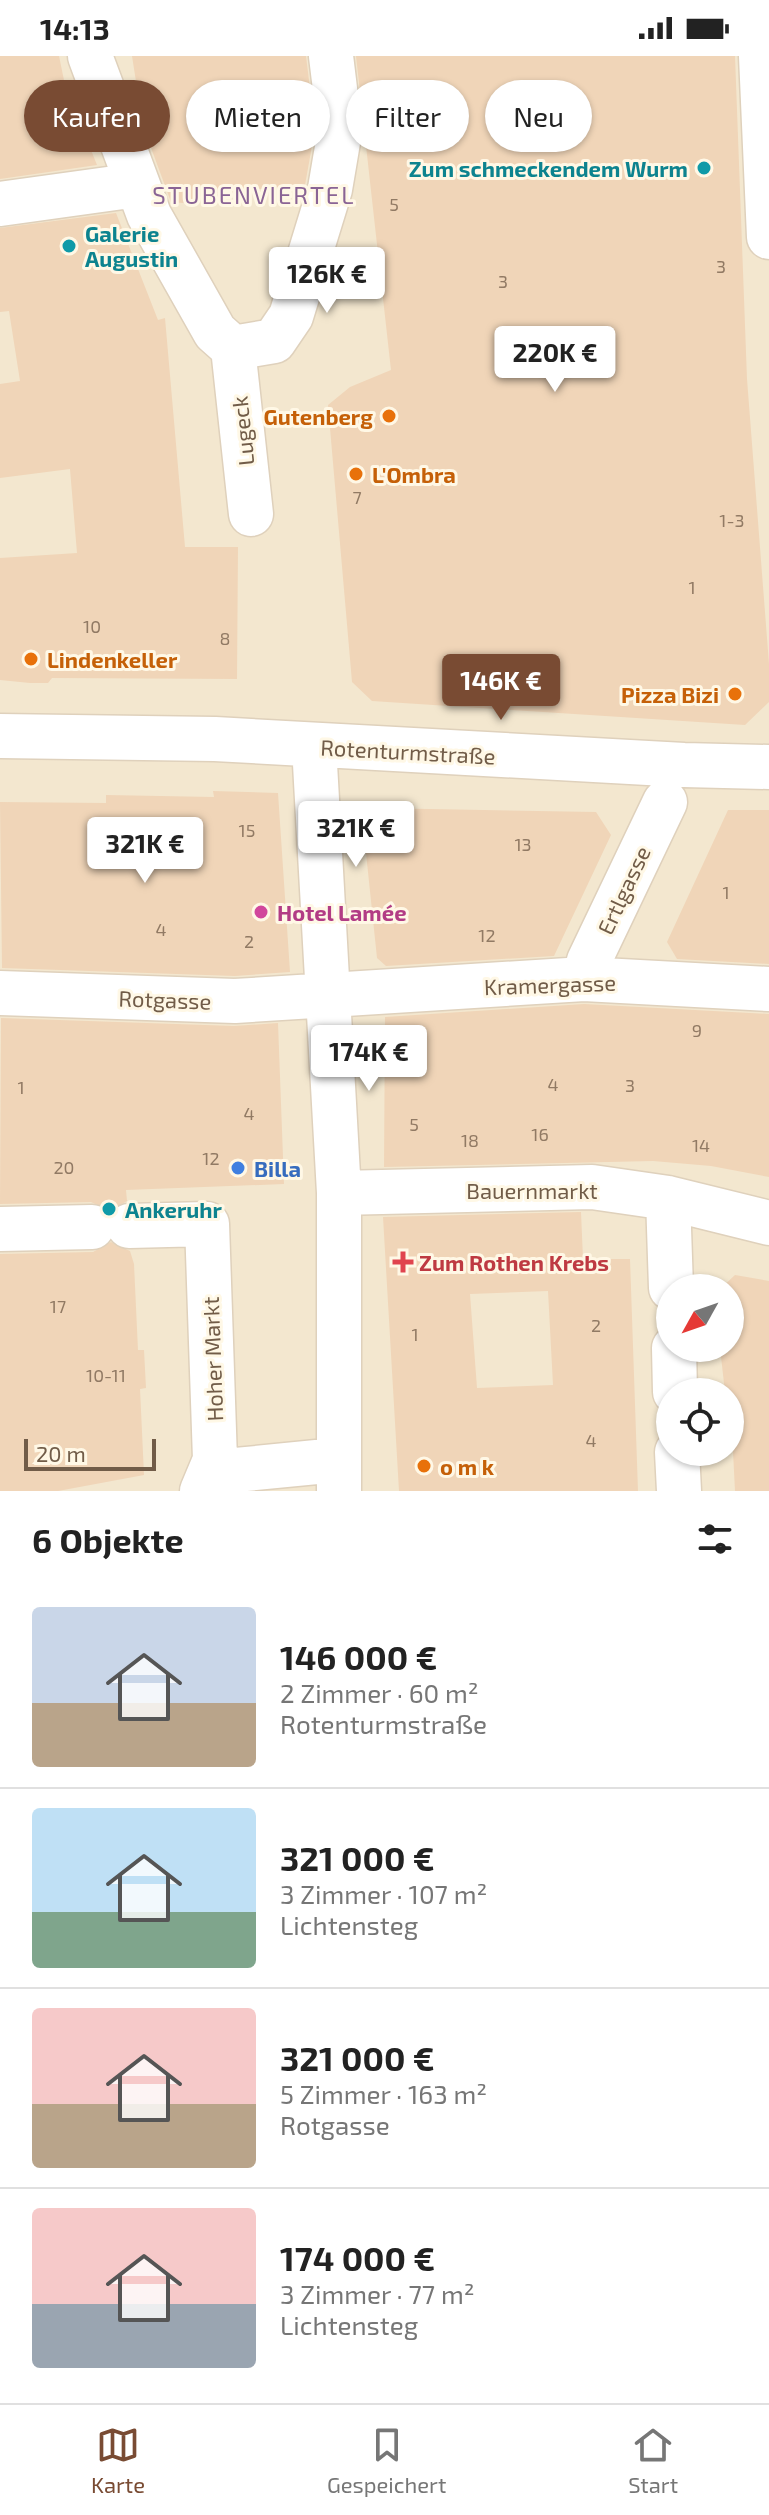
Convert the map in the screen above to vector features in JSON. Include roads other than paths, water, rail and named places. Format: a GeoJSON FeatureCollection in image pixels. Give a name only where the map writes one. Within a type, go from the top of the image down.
{"type":"FeatureCollection","features":[{"type":"Feature","properties":{"kind":"street"},"geometry":{"type":"LineString","coordinates":[[90,56],[149,215],[215,332],[233,348],[274,341],[291,316],[330,189],[340,130],[331,56]]}},
{"type":"Feature","properties":{"kind":"street"},"geometry":{"type":"LineString","coordinates":[[761,56],[769,237]]}},
{"type":"Feature","properties":{"kind":"street"},"geometry":{"type":"LineString","coordinates":[[0,204],[137,185]]}},
{"type":"Feature","properties":{"kind":"street","name":"Lugeck"},"geometry":{"type":"LineString","coordinates":[[233,348],[251,514]]}},
{"type":"Feature","properties":{"kind":"street","name":"Rotenturmstraße"},"geometry":{"type":"LineString","coordinates":[[0,736],[215,739],[769,767]]}},
{"type":"Feature","properties":{"kind":"street"},"geometry":{"type":"LineString","coordinates":[[210,1491],[236,1470],[338,1475],[339,1193],[314,746]]}},
{"type":"Feature","properties":{"kind":"street","name":"Ertlgasse"},"geometry":{"type":"LineString","coordinates":[[584,979],[589,961],[665,802]]}},
{"type":"Feature","properties":{"kind":"street","name":"Kramergasse"},"geometry":{"type":"LineString","coordinates":[[330,996],[584,979],[769,989]]}},
{"type":"Feature","properties":{"kind":"street","name":"Rotgasse"},"geometry":{"type":"LineString","coordinates":[[0,993],[235,1001],[330,996]]}},
{"type":"Feature","properties":{"kind":"street","name":"Bauernmarkt"},"geometry":{"type":"LineString","coordinates":[[339,1193],[592,1187],[668,1198],[769,1223]]}},
{"type":"Feature","properties":{"kind":"street"},"geometry":{"type":"LineString","coordinates":[[668,1198],[671,1274]]}},
{"type":"Feature","properties":{"kind":"street","name":"Hoher Markt"},"geometry":{"type":"LineString","coordinates":[[0,1229],[207,1224],[215,1460],[202,1491]]}},
{"type":"Feature","properties":{"kind":"street"},"geometry":{"type":"LineString","coordinates":[[678,1466],[679,1491]]}},
{"type":"Feature","properties":{"kind":"place","name":"Zum schmeckendem Wurm"},"geometry":{"type":"Point","coordinates":[704,168]}},
{"type":"Feature","properties":{"kind":"place","name":"Galerie Augustin"},"geometry":{"type":"Point","coordinates":[69,246]}},
{"type":"Feature","properties":{"kind":"place","name":"Gutenberg"},"geometry":{"type":"Point","coordinates":[389,416]}},
{"type":"Feature","properties":{"kind":"place","name":"L'Ombra"},"geometry":{"type":"Point","coordinates":[356,474]}},
{"type":"Feature","properties":{"kind":"place","name":"Lindenkeller"},"geometry":{"type":"Point","coordinates":[31,659]}},
{"type":"Feature","properties":{"kind":"place","name":"Pizza Bizi"},"geometry":{"type":"Point","coordinates":[735,694]}},
{"type":"Feature","properties":{"kind":"place","name":"Hotel Lamée"},"geometry":{"type":"Point","coordinates":[261,912]}},
{"type":"Feature","properties":{"kind":"place","name":"Billa"},"geometry":{"type":"Point","coordinates":[238,1168]}},
{"type":"Feature","properties":{"kind":"place","name":"Ankeruhr"},"geometry":{"type":"Point","coordinates":[109,1209]}},
{"type":"Feature","properties":{"kind":"place","name":"Zum Rothen Krebs"},"geometry":{"type":"Point","coordinates":[403,1262]}},
{"type":"Feature","properties":{"kind":"place","name":"o m k"},"geometry":{"type":"Point","coordinates":[424,1466]}},
{"type":"Feature","properties":{"kind":"district","name":"STUBENVIERTEL"},"geometry":{"type":"Point","coordinates":[254,194]}}]}
